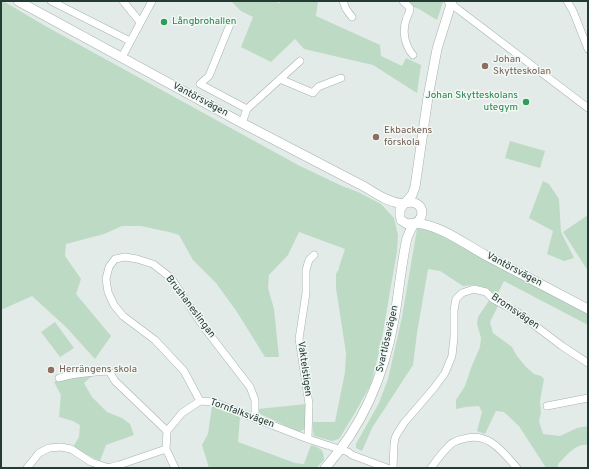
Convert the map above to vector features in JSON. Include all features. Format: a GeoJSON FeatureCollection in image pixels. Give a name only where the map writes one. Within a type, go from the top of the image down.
{"type":"FeatureCollection","features":[{"type":"Feature","properties":{"kind":"street","name":"Vantörsvägen"},"geometry":{"type":"LineString","coordinates":[[18,1],[242,123],[365,187],[391,204],[400,218]]}},
{"type":"Feature","properties":{"kind":"street"},"geometry":{"type":"LineString","coordinates":[[51,1],[130,41]]}},
{"type":"Feature","properties":{"kind":"street"},"geometry":{"type":"LineString","coordinates":[[123,1],[140,22]]}},
{"type":"Feature","properties":{"kind":"street"},"geometry":{"type":"LineString","coordinates":[[122,57],[152,1]]}},
{"type":"Feature","properties":{"kind":"street"},"geometry":{"type":"LineString","coordinates":[[343,1],[352,17]]}},
{"type":"Feature","properties":{"kind":"street"},"geometry":{"type":"LineString","coordinates":[[403,1],[410,8],[410,12],[404,25],[405,39],[409,51],[413,55]]}},
{"type":"Feature","properties":{"kind":"street"},"geometry":{"type":"LineString","coordinates":[[567,1],[573,11],[588,49]]}},
{"type":"Feature","properties":{"kind":"street"},"geometry":{"type":"LineString","coordinates":[[416,183],[412,195],[400,209],[400,218],[407,224],[415,224],[420,219],[421,210],[416,196],[416,183],[428,97],[437,49],[450,2],[588,108]]}},
{"type":"Feature","properties":{"kind":"street"},"geometry":{"type":"LineString","coordinates":[[231,22],[209,76],[200,84],[247,108]]}},
{"type":"Feature","properties":{"kind":"street"},"geometry":{"type":"LineString","coordinates":[[242,123],[247,108],[300,61]]}},
{"type":"Feature","properties":{"kind":"street"},"geometry":{"type":"LineString","coordinates":[[280,79],[313,93],[318,87],[341,78]]}},
{"type":"Feature","properties":{"kind":"street","name":"Vantörsvägen"},"geometry":{"type":"LineString","coordinates":[[383,198],[392,202],[404,203]]}},
{"type":"Feature","properties":{"kind":"street"},"geometry":{"type":"LineString","coordinates":[[404,203],[416,203],[421,210]]}},
{"type":"Feature","properties":{"kind":"street","name":"Vantörsvägen"},"geometry":{"type":"LineString","coordinates":[[421,210],[425,217],[441,230],[498,263],[588,309]]}},
{"type":"Feature","properties":{"kind":"street","name":"Svartlösavägen"},"geometry":{"type":"LineString","coordinates":[[400,218],[405,228],[406,243]]}},
{"type":"Feature","properties":{"kind":"street","name":"Vantörsvägen"},"geometry":{"type":"LineString","coordinates":[[415,224],[430,226],[441,230]]}},
{"type":"Feature","properties":{"kind":"street","name":"Svartlösavägen"},"geometry":{"type":"LineString","coordinates":[[325,468],[357,426],[370,400],[383,366],[394,322],[408,234],[415,224]]}},
{"type":"Feature","properties":{"kind":"street","name":"Vaktelstigen"},"geometry":{"type":"LineString","coordinates":[[308,439],[310,404],[300,339],[306,293],[306,270],[309,260],[314,254]]}},
{"type":"Feature","properties":{"kind":"street","name":"Brushaneslingan"},"geometry":{"type":"LineString","coordinates":[[200,401],[184,371],[155,340],[123,316],[114,305],[108,292],[106,279],[109,267],[115,259],[125,257],[153,264],[171,278],[203,326],[250,387],[255,400],[255,418]]}},
{"type":"Feature","properties":{"kind":"street","name":"Bromsvägen"},"geometry":{"type":"LineString","coordinates":[[393,468],[394,444],[397,434],[404,423],[445,373],[452,356],[454,310],[456,299],[462,293],[474,289],[486,292],[494,299],[517,312],[562,346],[588,363]]}},
{"type":"Feature","properties":{"kind":"street"},"geometry":{"type":"LineString","coordinates":[[59,378],[87,372],[109,371],[115,381],[167,431],[166,449],[175,468]]}},
{"type":"Feature","properties":{"kind":"street"},"geometry":{"type":"LineString","coordinates":[[547,406],[588,398]]}},
{"type":"Feature","properties":{"kind":"street","name":"Tornfalksvägen"},"geometry":{"type":"LineString","coordinates":[[167,431],[182,413],[200,401],[212,402],[308,439],[348,452],[352,455],[387,468]]}},
{"type":"Feature","properties":{"kind":"street"},"geometry":{"type":"LineString","coordinates":[[431,468],[450,445],[459,440],[472,437],[482,438],[494,443],[517,468]]}},
{"type":"Feature","properties":{"kind":"street"},"geometry":{"type":"LineString","coordinates":[[27,468],[39,453],[48,448],[61,447],[71,449],[91,462],[108,468],[119,467],[166,449]]}},
{"type":"Feature","properties":{"kind":"green space"},"geometry":{"type":"Polygon","coordinates":[[[1,1],[298,165],[381,204],[394,218],[398,235],[397,251],[381,344],[371,384],[339,439],[332,441],[314,436],[313,422],[335,422],[345,372],[346,353],[336,288],[336,274],[345,249],[299,232],[288,255],[269,275],[268,288],[274,309],[279,357],[265,357],[237,312],[216,283],[193,260],[179,235],[141,226],[122,226],[104,234],[66,244],[65,256],[81,279],[76,294],[111,336],[95,359],[66,327],[32,296],[1,310],[1,1]]]}},
{"type":"Feature","properties":{"kind":"green space"},"geometry":{"type":"Polygon","coordinates":[[[231,1],[275,1],[279,3],[282,1],[318,1],[316,16],[380,45],[381,56],[402,66],[406,58],[421,65],[417,93],[373,65],[304,49],[295,39],[271,62],[241,47],[253,17],[241,11],[231,1]]]}},
{"type":"Feature","properties":{"kind":"green space"},"geometry":{"type":"Polygon","coordinates":[[[406,1],[443,2],[437,20],[409,5],[406,1]]]}},
{"type":"Feature","properties":{"kind":"green space"},"geometry":{"type":"Polygon","coordinates":[[[510,141],[545,151],[540,168],[505,158],[510,141]]]}},
{"type":"Feature","properties":{"kind":"green space"},"geometry":{"type":"Polygon","coordinates":[[[543,181],[549,184],[559,199],[561,232],[574,258],[564,261],[547,254],[553,231],[529,218],[543,181]]]}},
{"type":"Feature","properties":{"kind":"green space"},"geometry":{"type":"Polygon","coordinates":[[[588,215],[588,271],[563,232],[588,215]]]}},
{"type":"Feature","properties":{"kind":"green space"},"geometry":{"type":"Polygon","coordinates":[[[427,228],[440,233],[588,313],[588,325],[504,281],[496,297],[483,287],[475,285],[463,286],[440,271],[428,269],[413,365],[372,428],[362,451],[356,448],[356,444],[379,403],[388,379],[402,317],[417,229],[427,228]]]}},
{"type":"Feature","properties":{"kind":"green space"},"geometry":{"type":"Polygon","coordinates":[[[490,299],[499,304],[490,322],[493,333],[512,347],[525,366],[534,374],[541,376],[544,379],[540,401],[541,413],[539,421],[543,434],[560,436],[577,428],[588,426],[588,445],[575,448],[558,464],[558,468],[546,468],[519,426],[504,412],[496,411],[485,434],[477,431],[482,412],[479,406],[456,409],[456,400],[465,386],[480,347],[481,338],[477,324],[478,317],[490,299]]]}},
{"type":"Feature","properties":{"kind":"green space"},"geometry":{"type":"Polygon","coordinates":[[[55,322],[74,348],[60,357],[41,332],[55,322]]]}},
{"type":"Feature","properties":{"kind":"green space"},"geometry":{"type":"Polygon","coordinates":[[[94,374],[84,383],[92,397],[107,412],[122,418],[130,424],[134,435],[106,445],[100,461],[73,447],[79,437],[80,425],[73,421],[59,417],[61,395],[54,382],[64,378],[94,374]]]}},
{"type":"Feature","properties":{"kind":"green space"},"geometry":{"type":"Polygon","coordinates":[[[306,404],[305,429],[299,432],[260,414],[258,409],[306,404]]]}},
{"type":"Feature","properties":{"kind":"green space"},"geometry":{"type":"Polygon","coordinates":[[[212,406],[240,417],[238,442],[295,463],[304,464],[311,445],[322,451],[324,460],[316,468],[209,468],[202,445],[208,434],[212,406]]]}},
{"type":"Feature","properties":{"kind":"place","name":"Långbrohallen"},"geometry":{"type":"Point","coordinates":[164,22]}},
{"type":"Feature","properties":{"kind":"place","name":"Johan Skytteskolan"},"geometry":{"type":"Point","coordinates":[485,66]}},
{"type":"Feature","properties":{"kind":"place","name":"Johan Skytteskolans utegym"},"geometry":{"type":"Point","coordinates":[526,102]}},
{"type":"Feature","properties":{"kind":"place","name":"Ekbackens förskola"},"geometry":{"type":"Point","coordinates":[376,137]}},
{"type":"Feature","properties":{"kind":"place","name":"Herrängens skola"},"geometry":{"type":"Point","coordinates":[51,370]}}]}
